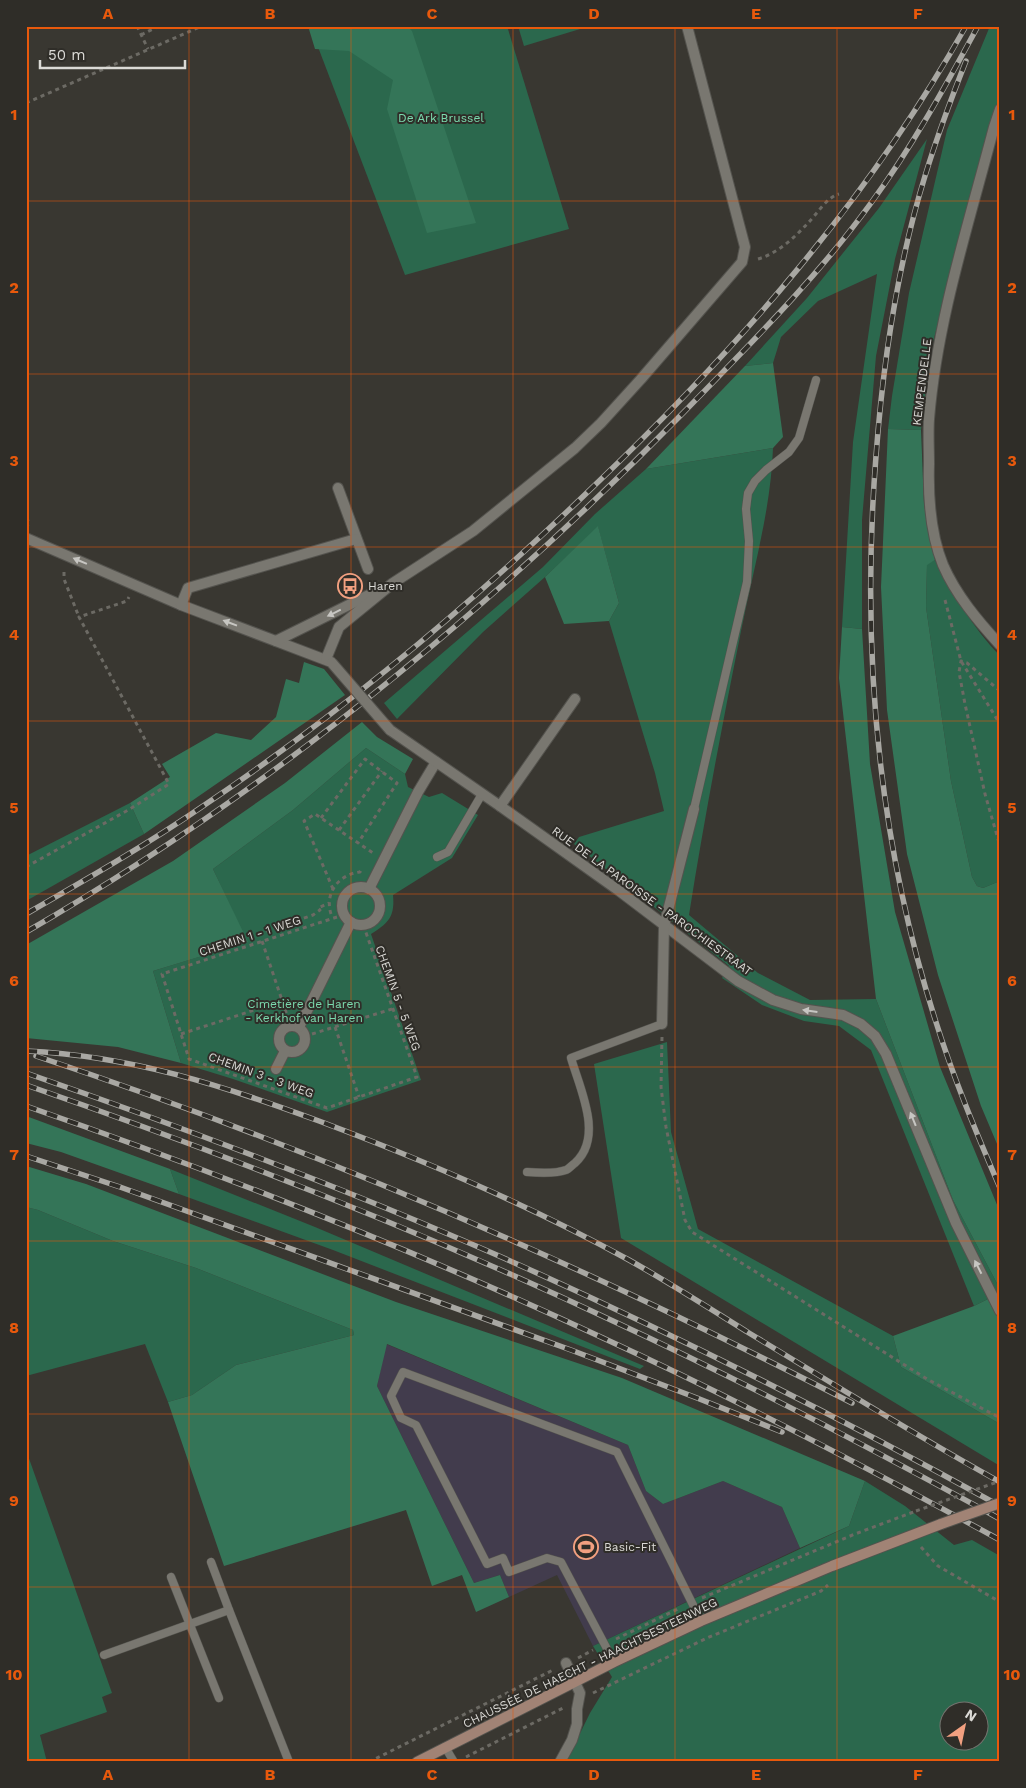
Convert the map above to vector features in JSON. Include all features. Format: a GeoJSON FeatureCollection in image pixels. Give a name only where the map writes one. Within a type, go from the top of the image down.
{"type":"FeatureCollection","features":[{"type":"Feature","properties":{"kind":"main road","name":"CHAUSSÉE DE HAECHT - HAACHTSESTEENWEG"},"geometry":{"type":"LineString","coordinates":[[416,1762],[614,1662],[701,1621],[832,1566],[1000,1503]]}},
{"type":"Feature","properties":{"kind":"street"},"geometry":{"type":"LineString","coordinates":[[329,661],[339,627],[393,583],[473,531],[575,448],[601,423],[742,262],[745,247],[686,26]]}},
{"type":"Feature","properties":{"kind":"street","name":"KEMPENDELLE"},"geometry":{"type":"LineString","coordinates":[[1000,109],[991,136],[940,337],[929,419],[928,500],[934,534],[943,564],[952,584],[1000,645]]}},
{"type":"Feature","properties":{"kind":"street"},"geometry":{"type":"LineString","coordinates":[[338,488],[368,569]]}},
{"type":"Feature","properties":{"kind":"street","name":"RUE DE LA PAROISSE - PAROCHIESTRAAT"},"geometry":{"type":"LineString","coordinates":[[26,538],[181,605],[329,661],[390,730],[618,890],[738,980],[773,1000],[801,1009],[843,1015],[861,1024],[875,1036],[886,1054],[956,1223],[1000,1311]]}},
{"type":"Feature","properties":{"kind":"street"},"geometry":{"type":"LineString","coordinates":[[181,605],[188,588],[356,539]]}},
{"type":"Feature","properties":{"kind":"street"},"geometry":{"type":"LineString","coordinates":[[276,641],[393,583]]}},
{"type":"Feature","properties":{"kind":"street"},"geometry":{"type":"LineString","coordinates":[[500,806],[575,699]]}},
{"type":"Feature","properties":{"kind":"street"},"geometry":{"type":"LineString","coordinates":[[370,889],[418,792],[436,762]]}},
{"type":"Feature","properties":{"kind":"street"},"geometry":{"type":"LineString","coordinates":[[662,1024],[664,926],[694,809]]}},
{"type":"Feature","properties":{"kind":"street"},"geometry":{"type":"LineString","coordinates":[[360,887],[370,889],[377,894],[380,903],[379,913],[374,920],[363,924],[348,918],[342,905],[344,896],[351,890],[360,887]]}},
{"type":"Feature","properties":{"kind":"street"},"geometry":{"type":"LineString","coordinates":[[295,1026],[306,1036],[305,1044],[300,1051],[292,1053],[285,1051],[280,1044],[279,1036],[283,1029],[295,1026],[348,918]]}},
{"type":"Feature","properties":{"kind":"street"},"geometry":{"type":"LineString","coordinates":[[276,1069],[285,1051]]}},
{"type":"Feature","properties":{"kind":"street"},"geometry":{"type":"LineString","coordinates":[[560,1762],[572,1740],[577,1724],[580,1693],[566,1663]]}},
{"type":"Feature","properties":{"kind":"lane"},"geometry":{"type":"LineString","coordinates":[[694,809],[747,582],[750,541],[746,509],[748,493],[755,481],[789,452],[799,438],[816,380]]}},
{"type":"Feature","properties":{"kind":"lane"},"geometry":{"type":"LineString","coordinates":[[437,857],[448,852],[482,794]]}},
{"type":"Feature","properties":{"kind":"lane"},"geometry":{"type":"LineString","coordinates":[[528,1172],[542,1173],[567,1170],[580,1158],[589,1142],[590,1122],[571,1058],[662,1024]]}},
{"type":"Feature","properties":{"kind":"lane"},"geometry":{"type":"LineString","coordinates":[[614,1662],[561,1562],[547,1558],[509,1572],[503,1558],[487,1564],[416,1425],[402,1418],[391,1396],[402,1372],[616,1452],[701,1621]]}},
{"type":"Feature","properties":{"kind":"lane"},"geometry":{"type":"LineString","coordinates":[[211,1562],[289,1762]]}},
{"type":"Feature","properties":{"kind":"lane"},"geometry":{"type":"LineString","coordinates":[[171,1577],[219,1698]]}},
{"type":"Feature","properties":{"kind":"lane"},"geometry":{"type":"LineString","coordinates":[[104,1655],[229,1610]]}},
{"type":"Feature","properties":{"kind":"lane"},"geometry":{"type":"LineString","coordinates":[[445,1747],[454,1762]]}},
{"type":"Feature","properties":{"kind":"path"},"geometry":{"type":"LineString","coordinates":[[137,26],[148,49]]}},
{"type":"Feature","properties":{"kind":"path"},"geometry":{"type":"LineString","coordinates":[[141,35],[159,26]]}},
{"type":"Feature","properties":{"kind":"path"},"geometry":{"type":"LineString","coordinates":[[26,103],[202,26]]}},
{"type":"Feature","properties":{"kind":"path"},"geometry":{"type":"LineString","coordinates":[[742,262],[767,256],[779,250],[807,224],[830,198],[839,194]]}},
{"type":"Feature","properties":{"kind":"path"},"geometry":{"type":"LineString","coordinates":[[26,867],[130,809],[169,784],[79,617],[64,579],[64,572]]}},
{"type":"Feature","properties":{"kind":"path"},"geometry":{"type":"LineString","coordinates":[[952,584],[948,589],[945,603],[961,661],[1000,724]]}},
{"type":"Feature","properties":{"kind":"path"},"geometry":{"type":"LineString","coordinates":[[79,617],[127,601],[135,585]]}},
{"type":"Feature","properties":{"kind":"path"},"geometry":{"type":"LineString","coordinates":[[961,661],[967,662],[1000,691]]}},
{"type":"Feature","properties":{"kind":"path"},"geometry":{"type":"LineString","coordinates":[[961,661],[960,672],[966,704],[985,794],[1000,846]]}},
{"type":"Feature","properties":{"kind":"path"},"geometry":{"type":"LineString","coordinates":[[321,818],[365,759],[397,783],[358,843]]}},
{"type":"Feature","properties":{"kind":"path"},"geometry":{"type":"LineString","coordinates":[[339,830],[382,771]]}},
{"type":"Feature","properties":{"kind":"path"},"geometry":{"type":"LineString","coordinates":[[333,889],[304,821],[315,814],[384,860]]}},
{"type":"Feature","properties":{"kind":"path"},"geometry":{"type":"LineString","coordinates":[[369,859],[373,853]]}},
{"type":"Feature","properties":{"kind":"path"},"geometry":{"type":"LineString","coordinates":[[331,914],[329,903],[333,889],[340,879],[350,873],[360,872],[365,865]]}},
{"type":"Feature","properties":{"kind":"path"},"geometry":{"type":"LineString","coordinates":[[266,931],[313,914],[320,910],[318,908],[329,903]]}},
{"type":"Feature","properties":{"kind":"path"},"geometry":{"type":"LineString","coordinates":[[313,914],[316,924]]}},
{"type":"Feature","properties":{"kind":"path","name":"CHEMIN 1 - 1 WEG"},"geometry":{"type":"LineString","coordinates":[[181,1034],[162,974],[316,924],[348,918]]}},
{"type":"Feature","properties":{"kind":"path","name":"CHEMIN 5 - 5 WEG"},"geometry":{"type":"LineString","coordinates":[[359,1097],[418,1077],[363,924]]}},
{"type":"Feature","properties":{"kind":"path"},"geometry":{"type":"LineString","coordinates":[[262,942],[282,1001],[295,1026]]}},
{"type":"Feature","properties":{"kind":"path"},"geometry":{"type":"LineString","coordinates":[[181,1034],[282,1001]]}},
{"type":"Feature","properties":{"kind":"path"},"geometry":{"type":"LineString","coordinates":[[306,1036],[392,1008]]}},
{"type":"Feature","properties":{"kind":"path"},"geometry":{"type":"LineString","coordinates":[[662,1024],[661,1087],[666,1127],[685,1220],[692,1232],[928,1379],[1000,1418]]}},
{"type":"Feature","properties":{"kind":"path"},"geometry":{"type":"LineString","coordinates":[[335,1027],[359,1097]]}},
{"type":"Feature","properties":{"kind":"path","name":"CHEMIN 3 - 3 WEG"},"geometry":{"type":"LineString","coordinates":[[181,1034],[189,1059],[327,1108],[359,1097]]}},
{"type":"Feature","properties":{"kind":"path"},"geometry":{"type":"LineString","coordinates":[[370,1762],[566,1663],[691,1603],[855,1534],[916,1510],[1000,1481]]}},
{"type":"Feature","properties":{"kind":"path"},"geometry":{"type":"LineString","coordinates":[[919,1544],[938,1566],[1000,1602]]}},
{"type":"Feature","properties":{"kind":"path"},"geometry":{"type":"LineString","coordinates":[[464,1758],[676,1653],[820,1590],[832,1582]]}},
{"type":"Feature","properties":{"kind":"shaded area"},"geometry":{"type":"Polygon","coordinates":[[[386,1344],[628,1445],[646,1491],[663,1504],[723,1481],[782,1507],[800,1548],[593,1646],[557,1575],[509,1597],[500,1575],[474,1583],[377,1386],[386,1344]]]}},
{"type":"Feature","properties":{"kind":"green space"},"geometry":{"type":"Polygon","coordinates":[[[308,26],[407,26],[412,31],[476,223],[427,233],[387,109],[393,80],[349,51],[315,49],[308,26]]]}},
{"type":"Feature","properties":{"kind":"green space","name":"De Ark Brussel"},"geometry":{"type":"Polygon","coordinates":[[[310,26],[507,26],[569,229],[405,275],[310,26]]]}},
{"type":"Feature","properties":{"kind":"green space"},"geometry":{"type":"Polygon","coordinates":[[[518,26],[590,26],[524,46],[518,26]]]}},
{"type":"Feature","properties":{"kind":"green space"},"geometry":{"type":"Polygon","coordinates":[[[990,26],[1000,26],[1000,99],[931,349],[921,430],[888,429],[909,293],[947,130],[990,26]]]}},
{"type":"Feature","properties":{"kind":"green space"},"geometry":{"type":"Polygon","coordinates":[[[927,139],[895,259],[876,356],[862,520],[862,629],[842,627],[853,442],[877,274],[818,301],[781,337],[773,363],[745,366],[807,298],[879,208],[927,139]]]}},
{"type":"Feature","properties":{"kind":"green space"},"geometry":{"type":"Polygon","coordinates":[[[773,363],[783,437],[773,448],[646,469],[745,366],[773,363]]]}},
{"type":"Feature","properties":{"kind":"green space"},"geometry":{"type":"Polygon","coordinates":[[[888,429],[921,430],[924,504],[935,560],[927,565],[926,607],[951,781],[972,877],[977,886],[983,888],[1000,881],[1000,1151],[981,1106],[938,975],[907,854],[887,710],[881,587],[888,429]]]}},
{"type":"Feature","properties":{"kind":"green space"},"geometry":{"type":"Polygon","coordinates":[[[773,448],[769,494],[761,540],[720,738],[689,915],[758,973],[810,1000],[876,999],[953,1200],[1000,1289],[1000,1293],[974,1306],[871,1050],[839,1026],[804,1021],[762,1005],[722,978],[729,966],[574,844],[579,837],[664,811],[655,773],[609,621],[619,603],[598,527],[483,632],[397,719],[384,703],[543,567],[595,514],[646,469],[773,448]]]}},
{"type":"Feature","properties":{"kind":"green space"},"geometry":{"type":"Polygon","coordinates":[[[598,526],[619,603],[609,621],[564,624],[545,577],[598,526]]]}},
{"type":"Feature","properties":{"kind":"green space"},"geometry":{"type":"Polygon","coordinates":[[[935,560],[964,610],[1000,656],[1000,881],[983,888],[977,886],[972,877],[951,781],[926,607],[927,564],[935,560]]]}},
{"type":"Feature","properties":{"kind":"green space"},"geometry":{"type":"Polygon","coordinates":[[[842,627],[862,629],[870,764],[895,912],[940,1067],[1000,1212],[1000,1289],[953,1200],[876,999],[839,678],[842,627]]]}},
{"type":"Feature","properties":{"kind":"green space"},"geometry":{"type":"Polygon","coordinates":[[[304,662],[324,669],[345,695],[144,834],[130,803],[170,777],[162,764],[216,733],[251,740],[276,717],[286,679],[299,683],[304,662]]]}},
{"type":"Feature","properties":{"kind":"green space"},"geometry":{"type":"Polygon","coordinates":[[[362,722],[377,737],[413,759],[405,774],[366,748],[293,810],[213,869],[248,942],[153,971],[181,1063],[118,1047],[26,1038],[26,945],[173,861],[285,783],[362,722]]]}},
{"type":"Feature","properties":{"kind":"green space","name":"Cimetière de Haren - Kerkhof van Haren"},"geometry":{"type":"Polygon","coordinates":[[[366,748],[405,774],[408,787],[429,797],[442,793],[478,815],[452,858],[393,895],[393,908],[390,918],[371,934],[421,1080],[327,1112],[181,1063],[153,971],[247,942],[213,869],[293,810],[366,748]]]}},
{"type":"Feature","properties":{"kind":"green space"},"geometry":{"type":"Polygon","coordinates":[[[130,803],[144,834],[26,901],[26,856],[130,803]]]}},
{"type":"Feature","properties":{"kind":"green space"},"geometry":{"type":"Polygon","coordinates":[[[667,1042],[671,1132],[698,1229],[893,1336],[901,1367],[1000,1424],[1000,1466],[621,1238],[594,1064],[667,1042]]]}},
{"type":"Feature","properties":{"kind":"green space"},"geometry":{"type":"Polygon","coordinates":[[[26,1116],[170,1169],[179,1194],[61,1152],[26,1143],[26,1116]]]}},
{"type":"Feature","properties":{"kind":"green space"},"geometry":{"type":"Polygon","coordinates":[[[26,1166],[86,1184],[396,1302],[622,1378],[865,1481],[849,1526],[800,1548],[782,1507],[723,1481],[663,1504],[646,1491],[628,1445],[387,1344],[377,1386],[474,1583],[500,1575],[509,1597],[476,1612],[462,1575],[432,1586],[406,1510],[224,1566],[168,1402],[192,1395],[236,1365],[354,1335],[353,1330],[196,1268],[113,1241],[38,1210],[26,1207],[26,1166]]]}},
{"type":"Feature","properties":{"kind":"green space"},"geometry":{"type":"Polygon","coordinates":[[[170,1169],[315,1227],[644,1366],[640,1369],[333,1250],[179,1194],[170,1169]]]}},
{"type":"Feature","properties":{"kind":"green space"},"geometry":{"type":"Polygon","coordinates":[[[26,1207],[38,1210],[113,1241],[196,1268],[353,1330],[354,1335],[236,1365],[192,1395],[168,1402],[145,1344],[26,1376],[26,1207]]]}},
{"type":"Feature","properties":{"kind":"green space"},"geometry":{"type":"Polygon","coordinates":[[[1000,1293],[1000,1424],[901,1367],[893,1336],[974,1306],[1000,1293]]]}},
{"type":"Feature","properties":{"kind":"green space"},"geometry":{"type":"Polygon","coordinates":[[[26,1450],[112,1693],[102,1697],[107,1712],[40,1735],[47,1762],[26,1762],[26,1450]]]}},
{"type":"Feature","properties":{"kind":"green space"},"geometry":{"type":"Polygon","coordinates":[[[865,1481],[905,1506],[954,1545],[972,1540],[1000,1556],[1000,1762],[566,1762],[590,1713],[612,1677],[593,1646],[849,1526],[865,1481]]]}},
{"type":"Feature","properties":{"kind":"railway"},"geometry":{"type":"LineString","coordinates":[[26,914],[162,833],[309,731],[408,653],[456,612],[596,484],[700,379],[798,269],[844,211],[887,151],[928,90],[966,26]]}},
{"type":"Feature","properties":{"kind":"railway"},"geometry":{"type":"LineString","coordinates":[[26,932],[116,878],[204,820],[289,759],[373,695],[454,628],[533,558],[609,486],[757,336],[805,285],[850,231],[886,182],[914,138],[978,26]]}},
{"type":"Feature","properties":{"kind":"railway"},"geometry":{"type":"LineString","coordinates":[[966,61],[934,147],[915,210],[899,280],[887,350],[876,456],[872,527],[871,599],[873,670],[878,740],[887,811],[899,881],[915,950],[949,1062],[1000,1188]]}},
{"type":"Feature","properties":{"kind":"railway"},"geometry":{"type":"LineString","coordinates":[[26,1051],[103,1059],[176,1074],[211,1084],[319,1121],[477,1185],[515,1202],[629,1260],[874,1409],[1000,1482]]}},
{"type":"Feature","properties":{"kind":"railway"},"geometry":{"type":"LineString","coordinates":[[36,1056],[245,1130],[451,1214],[653,1305],[852,1403]]}},
{"type":"Feature","properties":{"kind":"railway"},"geometry":{"type":"LineString","coordinates":[[26,1073],[268,1161],[447,1233],[569,1287],[756,1377],[879,1440],[1000,1506]]}},
{"type":"Feature","properties":{"kind":"railway"},"geometry":{"type":"LineString","coordinates":[[26,1085],[249,1166],[396,1225],[541,1288],[760,1392],[1000,1519]]}},
{"type":"Feature","properties":{"kind":"railway"},"geometry":{"type":"LineString","coordinates":[[26,1106],[245,1186],[461,1274],[754,1410],[1000,1540]]}},
{"type":"Feature","properties":{"kind":"railway"},"geometry":{"type":"LineString","coordinates":[[26,1156],[120,1187],[571,1350],[782,1432]]}},
{"type":"Feature","properties":{"kind":"place","name":"Haren"},"geometry":{"type":"Point","coordinates":[350,586]}},
{"type":"Feature","properties":{"kind":"place","name":"Basic-Fit"},"geometry":{"type":"Point","coordinates":[586,1547]}}]}
